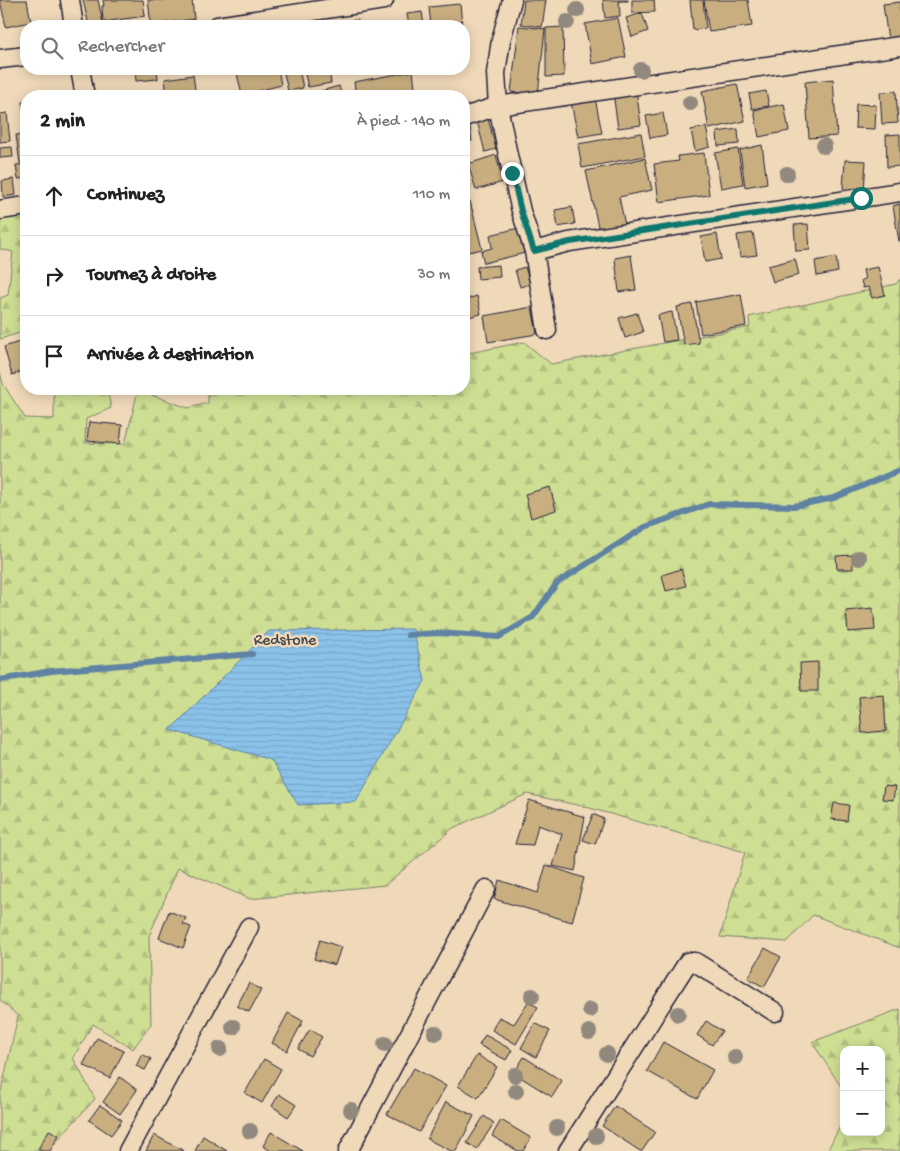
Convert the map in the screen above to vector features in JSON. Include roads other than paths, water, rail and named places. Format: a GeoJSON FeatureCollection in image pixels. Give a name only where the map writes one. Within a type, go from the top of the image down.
{"type":"FeatureCollection","features":[{"type":"Feature","properties":{"kind":"street"},"geometry":{"type":"LineString","coordinates":[[70,0],[73,20]]}},
{"type":"Feature","properties":{"kind":"street"},"geometry":{"type":"LineString","coordinates":[[256,20],[384,0]]}},
{"type":"Feature","properties":{"kind":"street"},"geometry":{"type":"LineString","coordinates":[[512,0],[501,40],[496,73],[498,106],[521,211],[534,251],[547,330]]}},
{"type":"Feature","properties":{"kind":"street"},"geometry":{"type":"LineString","coordinates":[[470,116],[498,106],[900,46]]}},
{"type":"Feature","properties":{"kind":"street"},"geometry":{"type":"LineString","coordinates":[[0,59],[20,57]]}},
{"type":"Feature","properties":{"kind":"street"},"geometry":{"type":"LineString","coordinates":[[81,75],[84,90]]}},
{"type":"Feature","properties":{"kind":"street"},"geometry":{"type":"LineString","coordinates":[[534,251],[570,242],[900,192]]}},
{"type":"Feature","properties":{"kind":"street"},"geometry":{"type":"LineString","coordinates":[[0,210],[20,207]]}},
{"type":"Feature","properties":{"kind":"street"},"geometry":{"type":"LineString","coordinates":[[352,1150],[486,889]]}},
{"type":"Feature","properties":{"kind":"street"},"geometry":{"type":"LineString","coordinates":[[128,1151],[249,927]]}},
{"type":"Feature","properties":{"kind":"street"},"geometry":{"type":"LineString","coordinates":[[568,1151],[688,962],[696,962],[775,1012]]}},
{"type":"Feature","properties":{"kind":"water"},"geometry":{"type":"Polygon","coordinates":[[[413,629],[425,681],[356,802],[298,805],[271,760],[170,730],[269,631],[413,629]]]}},
{"type":"Feature","properties":{"kind":"waterway"},"geometry":{"type":"LineString","coordinates":[[408,635],[437,633],[499,637],[533,617],[557,583],[645,527],[709,504],[794,506],[834,498],[900,470]]}},
{"type":"Feature","properties":{"kind":"waterway"},"geometry":{"type":"LineString","coordinates":[[0,680],[51,671],[252,654]]}},
{"type":"Feature","properties":{"kind":"park label","name":"Redstone"},"geometry":{"type":"Point","coordinates":[285,641]}}]}
